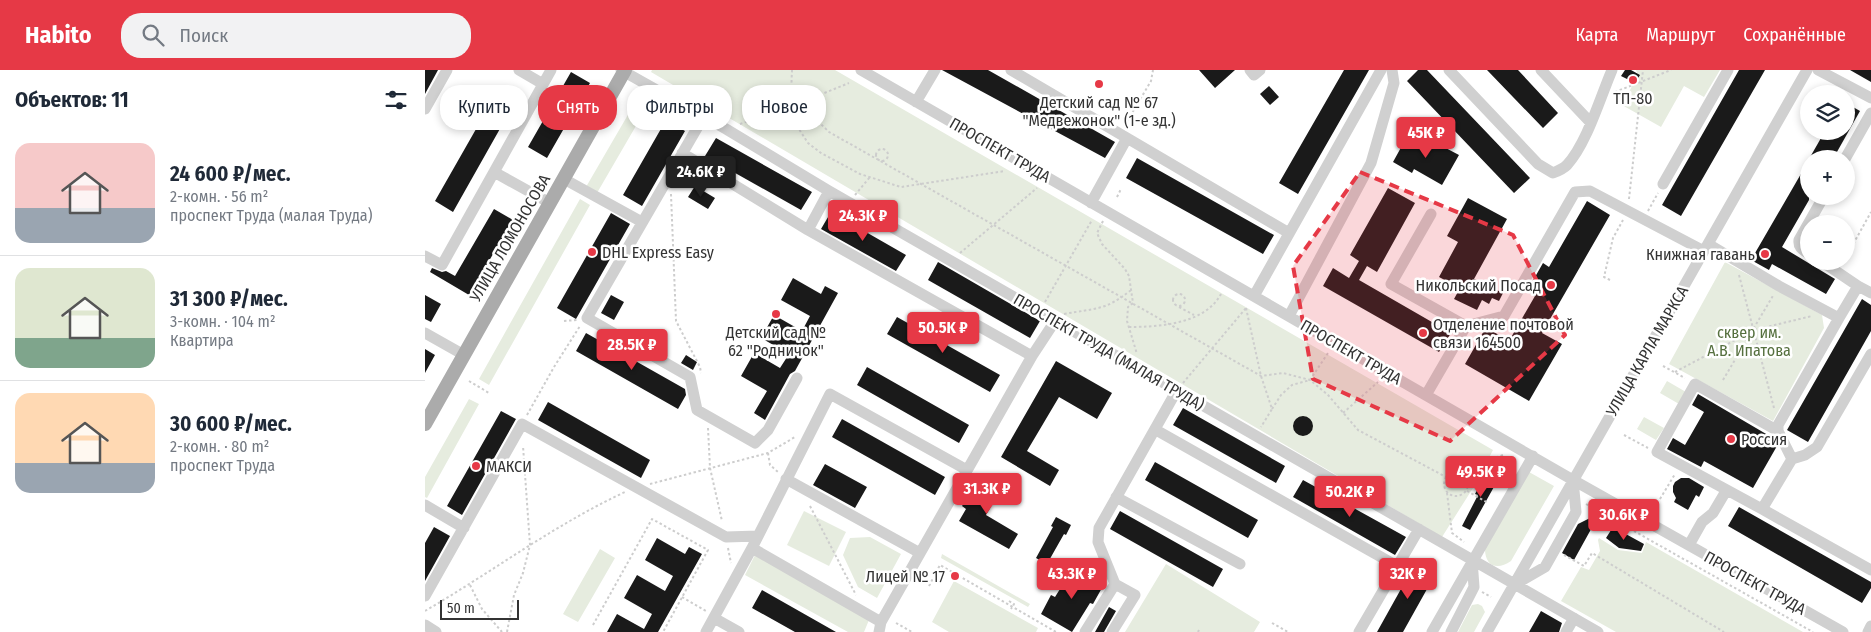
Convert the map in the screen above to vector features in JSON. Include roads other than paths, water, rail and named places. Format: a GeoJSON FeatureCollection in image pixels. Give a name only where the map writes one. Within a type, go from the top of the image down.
{"type":"FeatureCollection","features":[{"type":"Feature","properties":{"kind":"main road","name":"УЛИЦА ЛОМОНОСОВА"},"geometry":{"type":"LineString","coordinates":[[425,424],[623,71]]}},
{"type":"Feature","properties":{"kind":"street"},"geometry":{"type":"LineString","coordinates":[[425,109],[447,70]]}},
{"type":"Feature","properties":{"kind":"street"},"geometry":{"type":"LineString","coordinates":[[519,70],[543,84]]}},
{"type":"Feature","properties":{"kind":"street"},"geometry":{"type":"LineString","coordinates":[[425,256],[442,265],[551,70]]}},
{"type":"Feature","properties":{"kind":"street","name":"ПРОСПЕКТ ТРУДА"},"geometry":{"type":"LineString","coordinates":[[861,70],[1573,480],[1843,632]]}},
{"type":"Feature","properties":{"kind":"street"},"geometry":{"type":"LineString","coordinates":[[916,102],[935,70]]}},
{"type":"Feature","properties":{"kind":"street"},"geometry":{"type":"LineString","coordinates":[[1011,70],[1289,233]]}},
{"type":"Feature","properties":{"kind":"street"},"geometry":{"type":"LineString","coordinates":[[1249,70],[1254,75],[1260,70]]}},
{"type":"Feature","properties":{"kind":"street"},"geometry":{"type":"LineString","coordinates":[[1254,296],[1381,70]]}},
{"type":"Feature","properties":{"kind":"street"},"geometry":{"type":"LineString","coordinates":[[1289,316],[1371,163],[1394,83],[1392,70]]}},
{"type":"Feature","properties":{"kind":"street"},"geometry":{"type":"LineString","coordinates":[[1449,70],[1538,164],[1553,173],[1565,167],[1574,156],[1591,123],[1612,70]]}},
{"type":"Feature","properties":{"kind":"street"},"geometry":{"type":"LineString","coordinates":[[1541,70],[1591,123]]}},
{"type":"Feature","properties":{"kind":"street"},"geometry":{"type":"LineString","coordinates":[[1663,184],[1728,70]]}},
{"type":"Feature","properties":{"kind":"street","name":"УЛИЦА КАРЛА МАРКСА"},"geometry":{"type":"LineString","coordinates":[[1487,632],[1807,70]]}},
{"type":"Feature","properties":{"kind":"street"},"geometry":{"type":"LineString","coordinates":[[1818,70],[1871,98]]}},
{"type":"Feature","properties":{"kind":"street","name":"ПРОСПЕКТ ТРУДА (МАЛАЯ ТРУДА)"},"geometry":{"type":"LineString","coordinates":[[623,71],[648,85]]}},
{"type":"Feature","properties":{"kind":"street"},"geometry":{"type":"LineString","coordinates":[[1850,150],[1871,113]]}},
{"type":"Feature","properties":{"kind":"street"},"geometry":{"type":"LineString","coordinates":[[696,130],[587,318],[690,377],[697,410],[755,443],[768,430],[797,378]]}},
{"type":"Feature","properties":{"kind":"street","name":"ПРОСПЕКТ ТРУДА (МАЛАЯ ТРУДА)"},"geometry":{"type":"LineString","coordinates":[[728,130],[951,261],[1598,632]]}},
{"type":"Feature","properties":{"kind":"street"},"geometry":{"type":"LineString","coordinates":[[1091,203],[1123,136]]}},
{"type":"Feature","properties":{"kind":"street"},"geometry":{"type":"LineString","coordinates":[[682,153],[808,230],[1032,356]]}},
{"type":"Feature","properties":{"kind":"street"},"geometry":{"type":"LineString","coordinates":[[494,172],[550,203]]}},
{"type":"Feature","properties":{"kind":"street"},"geometry":{"type":"LineString","coordinates":[[564,179],[642,222]]}},
{"type":"Feature","properties":{"kind":"street"},"geometry":{"type":"LineString","coordinates":[[808,230],[829,190]]}},
{"type":"Feature","properties":{"kind":"street"},"geometry":{"type":"LineString","coordinates":[[1431,214],[1391,284],[1466,326],[1503,316],[1575,192],[1590,191],[1644,219],[1734,259],[1779,286],[1834,315]]}},
{"type":"Feature","properties":{"kind":"street"},"geometry":{"type":"LineString","coordinates":[[1834,270],[1871,293]]}},
{"type":"Feature","properties":{"kind":"street"},"geometry":{"type":"LineString","coordinates":[[1778,428],[1834,315],[1858,286]]}},
{"type":"Feature","properties":{"kind":"street"},"geometry":{"type":"LineString","coordinates":[[752,548],[865,613],[880,627],[1032,356],[1047,316]]}},
{"type":"Feature","properties":{"kind":"street"},"geometry":{"type":"LineString","coordinates":[[1426,395],[1466,326]]}},
{"type":"Feature","properties":{"kind":"street"},"geometry":{"type":"LineString","coordinates":[[425,333],[464,355]]}},
{"type":"Feature","properties":{"kind":"street"},"geometry":{"type":"LineString","coordinates":[[1762,509],[1792,458],[1805,455],[1817,446],[1871,354]]}},
{"type":"Feature","properties":{"kind":"street"},"geometry":{"type":"LineString","coordinates":[[1792,458],[1778,428],[1695,384],[1657,452],[1871,570]]}},
{"type":"Feature","properties":{"kind":"street"},"geometry":{"type":"LineString","coordinates":[[1112,632],[1135,595],[1115,584],[1098,542],[1099,528],[1177,390]]}},
{"type":"Feature","properties":{"kind":"street"},"geometry":{"type":"LineString","coordinates":[[707,632],[830,394],[967,470]]}},
{"type":"Feature","properties":{"kind":"street"},"geometry":{"type":"LineString","coordinates":[[425,596],[522,424],[725,537],[758,536]]}},
{"type":"Feature","properties":{"kind":"street"},"geometry":{"type":"LineString","coordinates":[[1155,430],[1397,566]]}},
{"type":"Feature","properties":{"kind":"street"},"geometry":{"type":"LineString","coordinates":[[1432,632],[1533,456]]}},
{"type":"Feature","properties":{"kind":"street"},"geometry":{"type":"LineString","coordinates":[[786,479],[920,553]]}},
{"type":"Feature","properties":{"kind":"street"},"geometry":{"type":"LineString","coordinates":[[1514,584],[1545,566],[1575,512],[1573,480]]}},
{"type":"Feature","properties":{"kind":"street"},"geometry":{"type":"LineString","coordinates":[[1689,545],[1702,522],[1713,513],[1726,491]]}},
{"type":"Feature","properties":{"kind":"street"},"geometry":{"type":"LineString","coordinates":[[1116,497],[1240,564]]}},
{"type":"Feature","properties":{"kind":"street"},"geometry":{"type":"LineString","coordinates":[[425,505],[464,528]]}},
{"type":"Feature","properties":{"kind":"street"},"geometry":{"type":"LineString","coordinates":[[1359,632],[1419,529]]}},
{"type":"Feature","properties":{"kind":"street"},"geometry":{"type":"LineString","coordinates":[[1451,632],[1474,587],[1472,560]]}},
{"type":"Feature","properties":{"kind":"street"},"geometry":{"type":"LineString","coordinates":[[1085,632],[1115,584]]}},
{"type":"Feature","properties":{"kind":"street"},"geometry":{"type":"LineString","coordinates":[[715,617],[739,632]]}},
{"type":"Feature","properties":{"kind":"street"},"geometry":{"type":"LineString","coordinates":[[1565,632],[1574,618]]}},
{"type":"Feature","properties":{"kind":"street"},"geometry":{"type":"LineString","coordinates":[[425,626],[436,632]]}},
{"type":"Feature","properties":{"kind":"street"},"geometry":{"type":"LineString","coordinates":[[1868,632],[1871,626]]}},
{"type":"Feature","properties":{"kind":"place","name":"ТП-80"},"geometry":{"type":"Point","coordinates":[1633,80]}},
{"type":"Feature","properties":{"kind":"place","name":"Детский сад № 67 \"Медвежонок\" (1-е зд.)"},"geometry":{"type":"Point","coordinates":[1099,84]}},
{"type":"Feature","properties":{"kind":"place","name":"DHL Express Easy"},"geometry":{"type":"Point","coordinates":[592,252]}},
{"type":"Feature","properties":{"kind":"place","name":"Книжная гавань"},"geometry":{"type":"Point","coordinates":[1765,254]}},
{"type":"Feature","properties":{"kind":"place","name":"Никольский Посад"},"geometry":{"type":"Point","coordinates":[1551,285]}},
{"type":"Feature","properties":{"kind":"place","name":"Детский сад № 62 \"Родничок\""},"geometry":{"type":"Point","coordinates":[776,314]}},
{"type":"Feature","properties":{"kind":"place","name":"Отделение почтовой связи 164500"},"geometry":{"type":"Point","coordinates":[1423,333]}},
{"type":"Feature","properties":{"kind":"place","name":"Россия"},"geometry":{"type":"Point","coordinates":[1731,439]}},
{"type":"Feature","properties":{"kind":"place","name":"МАКСИ"},"geometry":{"type":"Point","coordinates":[476,466]}},
{"type":"Feature","properties":{"kind":"place","name":"Лицей № 17"},"geometry":{"type":"Point","coordinates":[955,576]}},
{"type":"Feature","properties":{"kind":"park label","name":"сквер им. А.В. Ипатова"},"geometry":{"type":"Point","coordinates":[1749,341]}}]}
